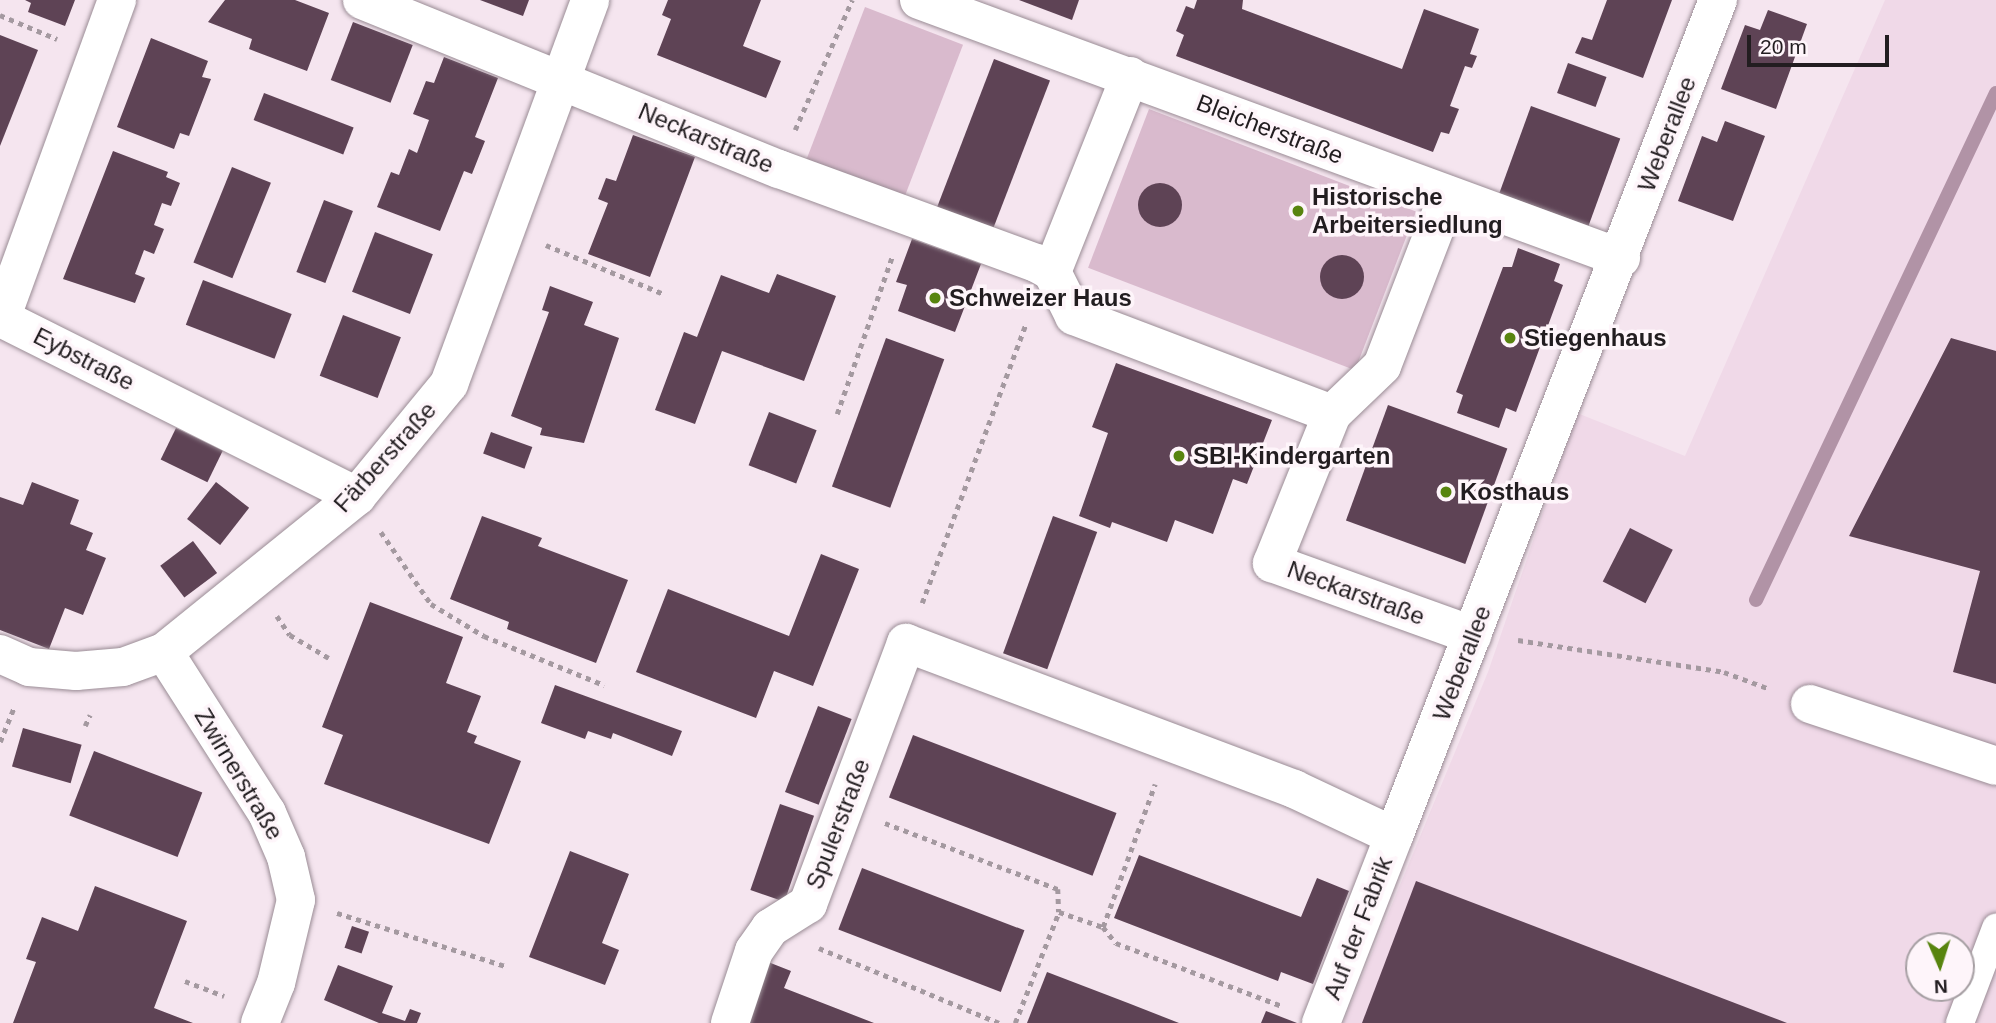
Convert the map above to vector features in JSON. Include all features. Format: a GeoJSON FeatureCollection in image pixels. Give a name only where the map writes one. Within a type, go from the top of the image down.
{"type":"FeatureCollection","features":[{"type":"Feature","properties":{"kind":"street","name":"Eybstraße"},"geometry":{"type":"LineString","coordinates":[[117,0],[1,318],[357,496]]}},
{"type":"Feature","properties":{"kind":"street","name":"Neckarstraße"},"geometry":{"type":"LineString","coordinates":[[362,0],[561,78],[779,169],[1052,272]]}},
{"type":"Feature","properties":{"kind":"street","name":"Färberstraße"},"geometry":{"type":"LineString","coordinates":[[0,654],[29,667],[76,671],[123,667],[164,652],[357,496],[449,384],[590,0]]}},
{"type":"Feature","properties":{"kind":"street","name":"Bleicherstraße"},"geometry":{"type":"LineString","coordinates":[[919,0],[1621,258]]}},
{"type":"Feature","properties":{"kind":"street","name":"Weberallee"},"geometry":{"type":"LineString","coordinates":[[1394,836],[1621,258],[1718,0]]}},
{"type":"Feature","properties":{"kind":"street"},"geometry":{"type":"LineString","coordinates":[[1130,76],[1052,272],[1074,316],[1332,414]]}},
{"type":"Feature","properties":{"kind":"street","name":"Neckarstraße"},"geometry":{"type":"LineString","coordinates":[[1448,195],[1382,366],[1332,414],[1272,563],[1472,635]]}},
{"type":"Feature","properties":{"kind":"street"},"geometry":{"type":"LineString","coordinates":[[906,643],[1294,789],[1394,836]]}},
{"type":"Feature","properties":{"kind":"street","name":"Spulerstraße"},"geometry":{"type":"LineString","coordinates":[[730,1023],[754,951],[770,928],[808,904],[906,643]]}},
{"type":"Feature","properties":{"kind":"street","name":"Zwirnerstraße"},"geometry":{"type":"LineString","coordinates":[[164,652],[267,813],[286,857],[296,900],[276,984],[260,1023]]}},
{"type":"Feature","properties":{"kind":"street"},"geometry":{"type":"LineString","coordinates":[[1810,704],[1996,766]]}},
{"type":"Feature","properties":{"kind":"street","name":"Auf der Fabrik"},"geometry":{"type":"LineString","coordinates":[[1322,1022],[1394,836]]}},
{"type":"Feature","properties":{"kind":"lane"},"geometry":{"type":"LineString","coordinates":[[1960,1023],[1996,928]]}},
{"type":"Feature","properties":{"kind":"path"},"geometry":{"type":"LineString","coordinates":[[779,169],[852,0]]}},
{"type":"Feature","properties":{"kind":"path"},"geometry":{"type":"LineString","coordinates":[[0,15],[97,55]]}},
{"type":"Feature","properties":{"kind":"path"},"geometry":{"type":"LineString","coordinates":[[837,414],[906,216]]}},
{"type":"Feature","properties":{"kind":"path"},"geometry":{"type":"LineString","coordinates":[[506,229],[664,294]]}},
{"type":"Feature","properties":{"kind":"path"},"geometry":{"type":"LineString","coordinates":[[906,643],[1027,322],[1052,272]]}},
{"type":"Feature","properties":{"kind":"path"},"geometry":{"type":"LineString","coordinates":[[357,496],[430,604],[484,636],[604,685]]}},
{"type":"Feature","properties":{"kind":"path"},"geometry":{"type":"LineString","coordinates":[[252,582],[290,635],[329,658]]}},
{"type":"Feature","properties":{"kind":"path"},"geometry":{"type":"LineString","coordinates":[[1472,635],[1724,672],[1810,704]]}},
{"type":"Feature","properties":{"kind":"path"},"geometry":{"type":"LineString","coordinates":[[1103,927],[1170,742]]}},
{"type":"Feature","properties":{"kind":"path"},"geometry":{"type":"LineString","coordinates":[[843,807],[1058,889],[1059,912],[1014,1023]]}},
{"type":"Feature","properties":{"kind":"path"},"geometry":{"type":"LineString","coordinates":[[296,900],[505,966]]}},
{"type":"Feature","properties":{"kind":"path"},"geometry":{"type":"LineString","coordinates":[[1059,912],[1103,927],[1116,943],[1322,1022]]}},
{"type":"Feature","properties":{"kind":"path"},"geometry":{"type":"LineString","coordinates":[[770,928],[999,1023]]}},
{"type":"Feature","properties":{"kind":"shaded area"},"geometry":{"type":"Polygon","coordinates":[[[1885,0],[1996,0],[1996,1023],[1343,1023],[1488,672],[1577,413],[1685,456],[1885,0]]]}},
{"type":"Feature","properties":{"kind":"shaded area"},"geometry":{"type":"Polygon","coordinates":[[[865,7],[963,45],[904,200],[806,162],[865,7]]]}},
{"type":"Feature","properties":{"kind":"shaded area"},"geometry":{"type":"Polygon","coordinates":[[[1149,109],[1416,211],[1355,370],[1088,268],[1149,109]]]}},
{"type":"Feature","properties":{"kind":"building"},"geometry":{"type":"Polygon","coordinates":[[[25,0],[75,0],[65,26],[28,12],[31,3],[25,0]]]}},
{"type":"Feature","properties":{"kind":"building"},"geometry":{"type":"Polygon","coordinates":[[[225,0],[295,0],[329,13],[307,71],[249,49],[252,39],[208,22],[225,0]]]}},
{"type":"Feature","properties":{"kind":"building"},"geometry":{"type":"Polygon","coordinates":[[[480,0],[529,0],[523,16],[480,0]]]}},
{"type":"Feature","properties":{"kind":"building"},"geometry":{"type":"Polygon","coordinates":[[[668,0],[761,0],[743,46],[781,61],[766,98],[657,55],[671,19],[662,15],[668,0]]]}},
{"type":"Feature","properties":{"kind":"building"},"geometry":{"type":"Polygon","coordinates":[[[1019,0],[1079,0],[1072,20],[1019,0]]]}},
{"type":"Feature","properties":{"kind":"building"},"geometry":{"type":"Polygon","coordinates":[[[1197,0],[1243,0],[1242,9],[1402,69],[1424,9],[1479,29],[1470,54],[1477,56],[1472,68],[1465,66],[1450,106],[1459,109],[1449,134],[1441,132],[1433,152],[1176,56],[1184,35],[1176,31],[1186,6],[1194,9],[1197,0]]]}},
{"type":"Feature","properties":{"kind":"building"},"geometry":{"type":"Polygon","coordinates":[[[1607,0],[1672,0],[1643,78],[1575,53],[1582,37],[1592,40],[1607,0]]]}},
{"type":"Feature","properties":{"kind":"building"},"geometry":{"type":"Polygon","coordinates":[[[1768,10],[1807,24],[1776,109],[1721,89],[1745,25],[1760,30],[1768,10]]]}},
{"type":"Feature","properties":{"kind":"building"},"geometry":{"type":"Polygon","coordinates":[[[353,22],[413,45],[391,103],[331,80],[353,22]]]}},
{"type":"Feature","properties":{"kind":"building"},"geometry":{"type":"Polygon","coordinates":[[[0,35],[38,50],[0,146],[0,35]]]}},
{"type":"Feature","properties":{"kind":"building"},"geometry":{"type":"Polygon","coordinates":[[[151,38],[208,61],[202,77],[211,79],[189,136],[180,133],[174,149],[117,127],[151,38]]]}},
{"type":"Feature","properties":{"kind":"building"},"geometry":{"type":"Polygon","coordinates":[[[444,57],[498,78],[475,137],[485,141],[472,174],[464,171],[440,231],[377,207],[391,172],[399,175],[409,149],[417,153],[429,120],[413,114],[426,81],[434,83],[444,57]]]}},
{"type":"Feature","properties":{"kind":"building"},"geometry":{"type":"Polygon","coordinates":[[[994,59],[1050,81],[990,237],[934,216],[994,59]]]}},
{"type":"Feature","properties":{"kind":"building"},"geometry":{"type":"Polygon","coordinates":[[[1568,63],[1607,77],[1596,107],[1557,93],[1568,63]]]}},
{"type":"Feature","properties":{"kind":"building"},"geometry":{"type":"Polygon","coordinates":[[[264,93],[354,127],[343,154],[254,120],[264,93]]]}},
{"type":"Feature","properties":{"kind":"building"},"geometry":{"type":"Polygon","coordinates":[[[1531,106],[1620,138],[1588,226],[1499,193],[1531,106]]]}},
{"type":"Feature","properties":{"kind":"building"},"geometry":{"type":"Polygon","coordinates":[[[1725,121],[1765,136],[1733,221],[1678,201],[1702,136],[1717,142],[1725,121]]]}},
{"type":"Feature","properties":{"kind":"building"},"geometry":{"type":"Polygon","coordinates":[[[633,135],[695,157],[650,277],[588,254],[608,203],[598,199],[606,178],[616,181],[633,135]]]}},
{"type":"Feature","properties":{"kind":"building"},"geometry":{"type":"Polygon","coordinates":[[[113,151],[168,172],[166,177],[180,183],[171,206],[162,203],[154,225],[164,229],[154,254],[144,250],[135,274],[145,278],[135,303],[63,279],[113,151]]]}},
{"type":"Feature","properties":{"kind":"building"},"geometry":{"type":"Polygon","coordinates":[[[232,167],[271,183],[232,278],[193,262],[232,167]]]}},
{"type":"Feature","properties":{"kind":"building"},"geometry":{"type":"Polygon","coordinates":[[[1160,183],[1175,190],[1182,205],[1175,220],[1160,227],[1145,220],[1138,205],[1145,190],[1160,183]]]}},
{"type":"Feature","properties":{"kind":"building"},"geometry":{"type":"Polygon","coordinates":[[[324,200],[353,211],[325,283],[296,272],[324,200]]]}},
{"type":"Feature","properties":{"kind":"building"},"geometry":{"type":"Polygon","coordinates":[[[375,232],[433,254],[410,314],[352,292],[375,232]]]}},
{"type":"Feature","properties":{"kind":"building","name":"Schweizer Haus"},"geometry":{"type":"Polygon","coordinates":[[[912,239],[981,264],[955,332],[898,311],[907,285],[896,282],[912,239]]]}},
{"type":"Feature","properties":{"kind":"building","name":"Stiegenhaus"},"geometry":{"type":"Polygon","coordinates":[[[1518,248],[1560,264],[1554,281],[1563,285],[1516,412],[1506,408],[1499,428],[1457,413],[1463,395],[1456,392],[1503,267],[1512,267],[1518,248]]]}},
{"type":"Feature","properties":{"kind":"building"},"geometry":{"type":"Polygon","coordinates":[[[1342,255],[1357,262],[1364,277],[1357,292],[1342,299],[1327,292],[1320,277],[1327,262],[1342,255]]]}},
{"type":"Feature","properties":{"kind":"building"},"geometry":{"type":"Polygon","coordinates":[[[777,274],[836,296],[804,381],[722,351],[695,424],[655,410],[684,332],[697,337],[721,275],[769,293],[777,274]]]}},
{"type":"Feature","properties":{"kind":"building"},"geometry":{"type":"Polygon","coordinates":[[[203,280],[292,314],[274,359],[186,325],[203,280]]]}},
{"type":"Feature","properties":{"kind":"building"},"geometry":{"type":"Polygon","coordinates":[[[550,286],[593,302],[584,325],[619,338],[584,443],[540,435],[542,428],[511,416],[549,312],[542,310],[550,286]]]}},
{"type":"Feature","properties":{"kind":"building"},"geometry":{"type":"Polygon","coordinates":[[[343,315],[401,337],[378,398],[320,376],[343,315]]]}},
{"type":"Feature","properties":{"kind":"building"},"geometry":{"type":"Polygon","coordinates":[[[886,338],[944,359],[890,508],[832,486],[886,338]]]}},
{"type":"Feature","properties":{"kind":"building"},"geometry":{"type":"Polygon","coordinates":[[[1951,338],[1996,351],[1996,684],[1953,672],[1980,571],[1849,536],[1951,338]]]}},
{"type":"Feature","properties":{"kind":"building","name":"SBI-Kindergarten"},"geometry":{"type":"Polygon","coordinates":[[[1116,363],[1272,420],[1247,484],[1233,479],[1213,534],[1175,520],[1167,542],[1112,522],[1110,528],[1079,516],[1108,433],[1092,427],[1116,363]]]}},
{"type":"Feature","properties":{"kind":"building","name":"Kosthaus"},"geometry":{"type":"Polygon","coordinates":[[[1388,405],[1507,448],[1465,564],[1346,521],[1388,405]]]}},
{"type":"Feature","properties":{"kind":"building"},"geometry":{"type":"Polygon","coordinates":[[[769,412],[817,430],[796,483],[749,465],[769,412]]]}},
{"type":"Feature","properties":{"kind":"building"},"geometry":{"type":"Polygon","coordinates":[[[176,428],[223,451],[207,482],[161,459],[176,428]]]}},
{"type":"Feature","properties":{"kind":"building"},"geometry":{"type":"Polygon","coordinates":[[[491,432],[532,447],[524,469],[483,454],[491,432]]]}},
{"type":"Feature","properties":{"kind":"building"},"geometry":{"type":"Polygon","coordinates":[[[32,482],[79,500],[70,524],[93,533],[86,550],[106,558],[83,615],[65,608],[49,649],[0,630],[0,497],[23,505],[32,482]]]}},
{"type":"Feature","properties":{"kind":"building"},"geometry":{"type":"Polygon","coordinates":[[[216,482],[249,508],[220,545],[187,519],[216,482]]]}},
{"type":"Feature","properties":{"kind":"building"},"geometry":{"type":"Polygon","coordinates":[[[482,516],[542,538],[538,546],[628,580],[596,663],[507,629],[509,622],[450,599],[482,516]]]}},
{"type":"Feature","properties":{"kind":"building"},"geometry":{"type":"Polygon","coordinates":[[[1053,516],[1097,532],[1047,669],[1003,653],[1053,516]]]}},
{"type":"Feature","properties":{"kind":"building"},"geometry":{"type":"Polygon","coordinates":[[[1630,528],[1673,550],[1646,603],[1603,581],[1630,528]]]}},
{"type":"Feature","properties":{"kind":"building"},"geometry":{"type":"Polygon","coordinates":[[[193,541],[217,573],[184,598],[160,566],[193,541]]]}},
{"type":"Feature","properties":{"kind":"building"},"geometry":{"type":"Polygon","coordinates":[[[821,554],[859,569],[813,686],[774,671],[756,718],[636,672],[668,589],[789,636],[821,554]]]}},
{"type":"Feature","properties":{"kind":"building"},"geometry":{"type":"Polygon","coordinates":[[[370,602],[463,637],[446,683],[481,696],[467,732],[477,736],[474,743],[521,761],[489,844],[324,784],[343,735],[322,727],[370,602]]]}},
{"type":"Feature","properties":{"kind":"building"},"geometry":{"type":"Polygon","coordinates":[[[555,685],[682,731],[672,756],[613,733],[611,739],[588,731],[585,739],[541,723],[555,685]]]}},
{"type":"Feature","properties":{"kind":"building"},"geometry":{"type":"Polygon","coordinates":[[[818,706],[852,719],[819,805],[785,792],[818,706]]]}},
{"type":"Feature","properties":{"kind":"building"},"geometry":{"type":"Polygon","coordinates":[[[23,728],[82,745],[71,783],[12,766],[23,728]]]}},
{"type":"Feature","properties":{"kind":"building"},"geometry":{"type":"Polygon","coordinates":[[[913,735],[1117,813],[1093,876],[889,798],[913,735]]]}},
{"type":"Feature","properties":{"kind":"building"},"geometry":{"type":"Polygon","coordinates":[[[94,751],[202,793],[178,857],[69,815],[94,751]]]}},
{"type":"Feature","properties":{"kind":"building"},"geometry":{"type":"Polygon","coordinates":[[[780,804],[814,816],[784,902],[750,890],[780,804]]]}},
{"type":"Feature","properties":{"kind":"building"},"geometry":{"type":"Polygon","coordinates":[[[570,851],[629,874],[602,943],[619,950],[605,985],[529,957],[570,851]]]}},
{"type":"Feature","properties":{"kind":"building"},"geometry":{"type":"Polygon","coordinates":[[[1139,855],[1301,917],[1317,878],[1349,891],[1313,984],[1281,972],[1278,981],[1114,918],[1139,855]]]}},
{"type":"Feature","properties":{"kind":"building"},"geometry":{"type":"Polygon","coordinates":[[[862,868],[1024,930],[1001,992],[838,930],[862,868]]]}},
{"type":"Feature","properties":{"kind":"building"},"geometry":{"type":"Polygon","coordinates":[[[1416,881],[1787,1023],[1362,1023],[1416,881]]]}},
{"type":"Feature","properties":{"kind":"building"},"geometry":{"type":"Polygon","coordinates":[[[95,886],[187,921],[154,1008],[193,1023],[13,1023],[36,962],[26,959],[42,917],[78,931],[95,886]]]}},
{"type":"Feature","properties":{"kind":"building"},"geometry":{"type":"Polygon","coordinates":[[[352,926],[369,932],[362,954],[345,948],[352,926]]]}},
{"type":"Feature","properties":{"kind":"building"},"geometry":{"type":"Polygon","coordinates":[[[763,960],[791,971],[784,988],[874,1023],[739,1023],[763,960]]]}},
{"type":"Feature","properties":{"kind":"building"},"geometry":{"type":"Polygon","coordinates":[[[338,965],[393,986],[382,1013],[405,1021],[410,1009],[421,1013],[417,1023],[379,1023],[324,1000],[338,965]]]}},
{"type":"Feature","properties":{"kind":"building"},"geometry":{"type":"Polygon","coordinates":[[[1047,972],[1128,1003],[1179,1023],[1027,1023],[1047,972]]]}},
{"type":"Feature","properties":{"kind":"building"},"geometry":{"type":"Polygon","coordinates":[[[1266,1011],[1297,1023],[1261,1023],[1266,1011]]]}},
{"type":"Feature","properties":{"kind":"waterway"},"geometry":{"type":"LineString","coordinates":[[1756,600],[1996,93]]}},
{"type":"Feature","properties":{"kind":"place","name":"Historische Arbeitersiedlung"},"geometry":{"type":"Point","coordinates":[1298,211]}},
{"type":"Feature","properties":{"kind":"place","name":"Schweizer Haus"},"geometry":{"type":"Point","coordinates":[935,298]}},
{"type":"Feature","properties":{"kind":"place","name":"Stiegenhaus"},"geometry":{"type":"Point","coordinates":[1510,338]}},
{"type":"Feature","properties":{"kind":"place","name":"SBI-Kindergarten"},"geometry":{"type":"Point","coordinates":[1179,456]}},
{"type":"Feature","properties":{"kind":"place","name":"Kosthaus"},"geometry":{"type":"Point","coordinates":[1446,492]}}]}
